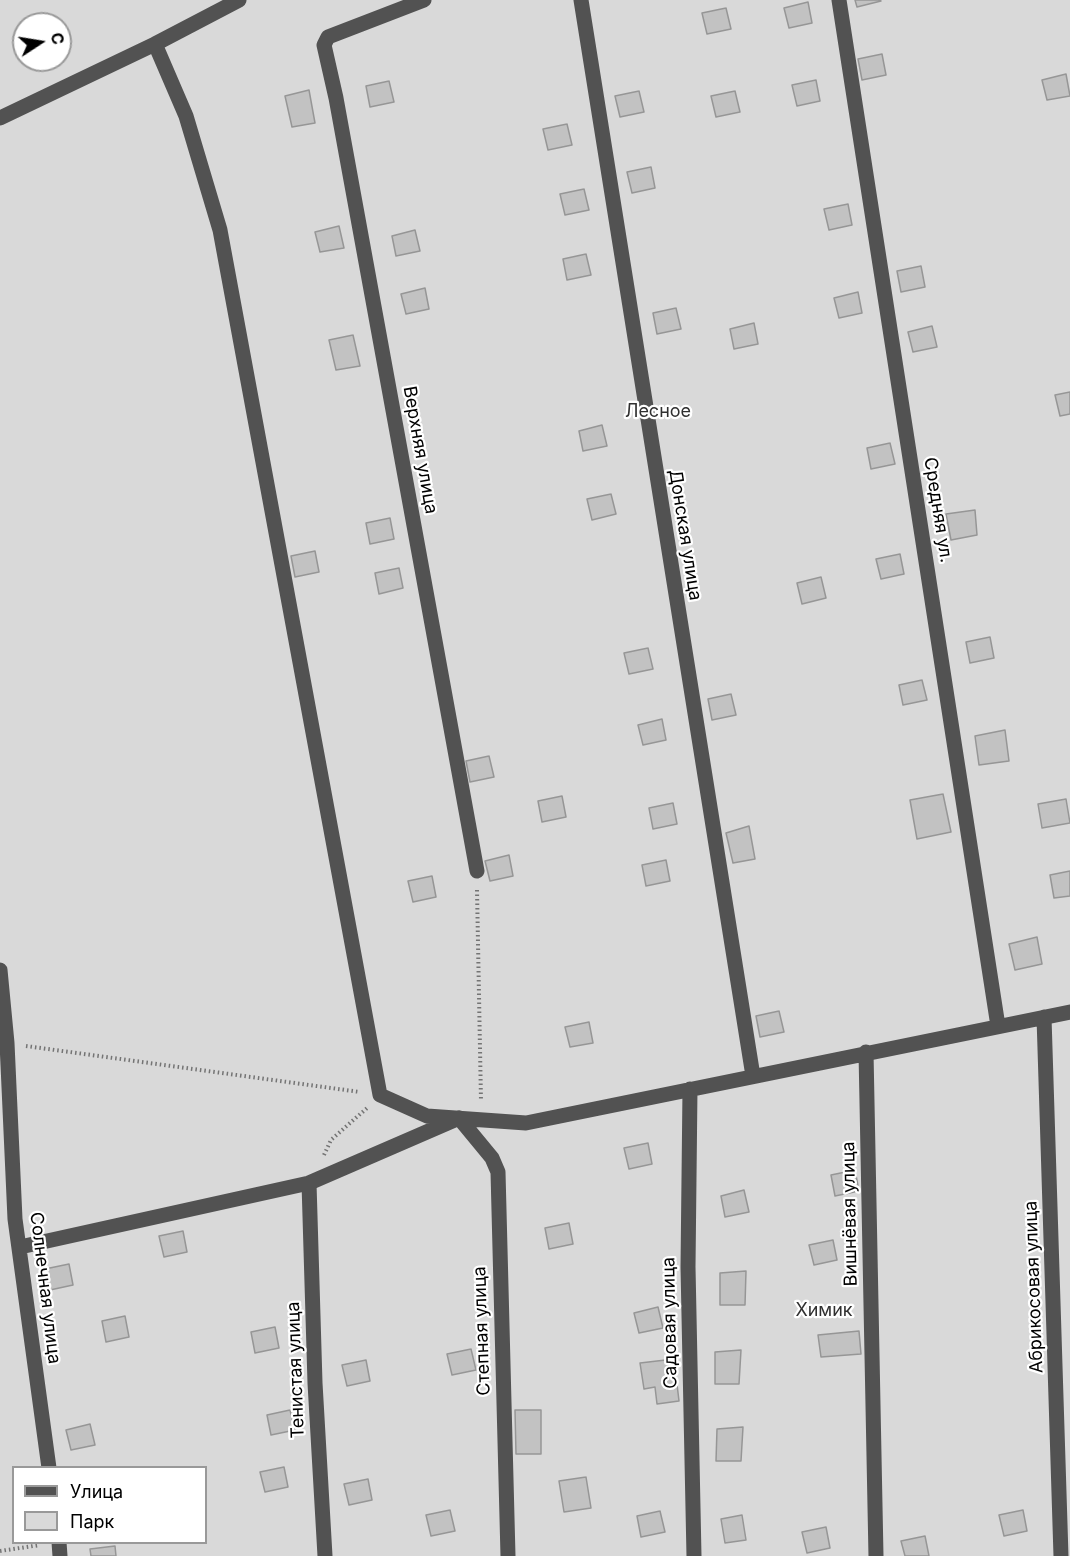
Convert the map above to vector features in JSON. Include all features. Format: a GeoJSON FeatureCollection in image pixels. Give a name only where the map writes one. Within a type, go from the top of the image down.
{"type":"FeatureCollection","features":[{"type":"Feature","properties":{"kind":"street"},"geometry":{"type":"LineString","coordinates":[[0,117],[155,44],[239,0]]}},
{"type":"Feature","properties":{"kind":"street","name":"Верхняя улица"},"geometry":{"type":"LineString","coordinates":[[424,0],[328,37],[324,45],[339,109],[477,871]]}},
{"type":"Feature","properties":{"kind":"street","name":"Донская улица"},"geometry":{"type":"LineString","coordinates":[[581,0],[753,1076]]}},
{"type":"Feature","properties":{"kind":"street","name":"Средняя ул."},"geometry":{"type":"LineString","coordinates":[[839,0],[998,1026]]}},
{"type":"Feature","properties":{"kind":"street"},"geometry":{"type":"LineString","coordinates":[[155,44],[186,116],[220,230],[380,1095],[428,1116],[526,1123],[1070,1012]]}},
{"type":"Feature","properties":{"kind":"street","name":"Солнечная улица"},"geometry":{"type":"LineString","coordinates":[[0,970],[7,1043],[15,1220],[49,1466]]}},
{"type":"Feature","properties":{"kind":"street","name":"Абрикосовая улица"},"geometry":{"type":"LineString","coordinates":[[1044,1017],[1061,1556]]}},
{"type":"Feature","properties":{"kind":"street","name":"Вишнёвая улица"},"geometry":{"type":"LineString","coordinates":[[866,1052],[876,1556]]}},
{"type":"Feature","properties":{"kind":"street","name":"Садовая улица"},"geometry":{"type":"LineString","coordinates":[[690,1089],[688,1267],[694,1556]]}},
{"type":"Feature","properties":{"kind":"street"},"geometry":{"type":"LineString","coordinates":[[20,1247],[309,1183],[459,1118]]}},
{"type":"Feature","properties":{"kind":"street","name":"Степная улица"},"geometry":{"type":"LineString","coordinates":[[459,1118],[492,1158],[498,1172],[508,1556]]}},
{"type":"Feature","properties":{"kind":"street","name":"Тенистая улица"},"geometry":{"type":"LineString","coordinates":[[309,1183],[315,1383],[325,1556]]}},
{"type":"Feature","properties":{"kind":"path"},"geometry":{"type":"LineString","coordinates":[[477,871],[482,1120]]}},
{"type":"Feature","properties":{"kind":"path"},"geometry":{"type":"LineString","coordinates":[[7,1043],[380,1095]]}},
{"type":"Feature","properties":{"kind":"path"},"geometry":{"type":"LineString","coordinates":[[309,1183],[331,1140],[380,1095]]}},
{"type":"Feature","properties":{"kind":"path"},"geometry":{"type":"LineString","coordinates":[[0,1551],[46,1544]]}},
{"type":"Feature","properties":{"kind":"green space"},"geometry":{"type":"Polygon","coordinates":[[[0,0],[1070,0],[1070,1556],[0,1556],[0,0]]]}},
{"type":"Feature","properties":{"kind":"building"},"geometry":{"type":"Polygon","coordinates":[[[855,0],[880,0],[881,1],[857,7],[855,0]]]}},
{"type":"Feature","properties":{"kind":"building"},"geometry":{"type":"Polygon","coordinates":[[[808,2],[812,23],[789,28],[784,8],[808,2]]]}},
{"type":"Feature","properties":{"kind":"building"},"geometry":{"type":"Polygon","coordinates":[[[726,8],[731,29],[707,34],[702,13],[726,8]]]}},
{"type":"Feature","properties":{"kind":"building"},"geometry":{"type":"Polygon","coordinates":[[[882,54],[886,75],[862,80],[858,59],[882,54]]]}},
{"type":"Feature","properties":{"kind":"building"},"geometry":{"type":"Polygon","coordinates":[[[1066,74],[1070,96],[1047,100],[1042,80],[1066,74]]]}},
{"type":"Feature","properties":{"kind":"building"},"geometry":{"type":"Polygon","coordinates":[[[816,80],[820,101],[797,106],[792,85],[816,80]]]}},
{"type":"Feature","properties":{"kind":"building"},"geometry":{"type":"Polygon","coordinates":[[[389,81],[394,102],[370,107],[366,86],[389,81]]]}},
{"type":"Feature","properties":{"kind":"building"},"geometry":{"type":"Polygon","coordinates":[[[309,90],[315,123],[292,127],[285,96],[309,90]]]}},
{"type":"Feature","properties":{"kind":"building"},"geometry":{"type":"Polygon","coordinates":[[[639,91],[644,112],[620,117],[615,96],[639,91]]]}},
{"type":"Feature","properties":{"kind":"building"},"geometry":{"type":"Polygon","coordinates":[[[735,91],[740,112],[716,117],[711,96],[735,91]]]}},
{"type":"Feature","properties":{"kind":"building"},"geometry":{"type":"Polygon","coordinates":[[[567,124],[572,145],[548,150],[543,129],[567,124]]]}},
{"type":"Feature","properties":{"kind":"building"},"geometry":{"type":"Polygon","coordinates":[[[651,167],[655,188],[632,193],[627,172],[651,167]]]}},
{"type":"Feature","properties":{"kind":"building"},"geometry":{"type":"Polygon","coordinates":[[[584,189],[589,210],[565,215],[560,194],[584,189]]]}},
{"type":"Feature","properties":{"kind":"building"},"geometry":{"type":"Polygon","coordinates":[[[848,204],[852,225],[829,230],[824,209],[848,204]]]}},
{"type":"Feature","properties":{"kind":"building"},"geometry":{"type":"Polygon","coordinates":[[[339,226],[344,248],[320,252],[315,232],[339,226]]]}},
{"type":"Feature","properties":{"kind":"building"},"geometry":{"type":"Polygon","coordinates":[[[415,230],[420,251],[396,256],[392,236],[415,230]]]}},
{"type":"Feature","properties":{"kind":"building"},"geometry":{"type":"Polygon","coordinates":[[[586,254],[591,275],[567,280],[563,259],[586,254]]]}},
{"type":"Feature","properties":{"kind":"building"},"geometry":{"type":"Polygon","coordinates":[[[921,266],[925,287],[901,292],[897,271],[921,266]]]}},
{"type":"Feature","properties":{"kind":"building"},"geometry":{"type":"Polygon","coordinates":[[[425,288],[429,309],[406,314],[401,294],[425,288]]]}},
{"type":"Feature","properties":{"kind":"building"},"geometry":{"type":"Polygon","coordinates":[[[858,292],[862,313],[839,318],[834,298],[858,292]]]}},
{"type":"Feature","properties":{"kind":"building"},"geometry":{"type":"Polygon","coordinates":[[[676,308],[681,329],[657,334],[653,313],[676,308]]]}},
{"type":"Feature","properties":{"kind":"building"},"geometry":{"type":"Polygon","coordinates":[[[754,323],[758,344],[734,349],[730,329],[754,323]]]}},
{"type":"Feature","properties":{"kind":"building"},"geometry":{"type":"Polygon","coordinates":[[[932,326],[937,347],[913,352],[908,332],[932,326]]]}},
{"type":"Feature","properties":{"kind":"building"},"geometry":{"type":"Polygon","coordinates":[[[353,335],[360,366],[336,370],[329,340],[353,335]]]}},
{"type":"Feature","properties":{"kind":"building"},"geometry":{"type":"Polygon","coordinates":[[[1070,392],[1070,414],[1060,416],[1055,395],[1070,392]]]}},
{"type":"Feature","properties":{"kind":"building"},"geometry":{"type":"Polygon","coordinates":[[[602,425],[607,446],[583,451],[579,431],[602,425]]]}},
{"type":"Feature","properties":{"kind":"building"},"geometry":{"type":"Polygon","coordinates":[[[890,443],[895,464],[871,469],[867,448],[890,443]]]}},
{"type":"Feature","properties":{"kind":"building"},"geometry":{"type":"Polygon","coordinates":[[[611,494],[616,514],[592,520],[587,499],[611,494]]]}},
{"type":"Feature","properties":{"kind":"building"},"geometry":{"type":"Polygon","coordinates":[[[975,510],[977,535],[951,540],[946,514],[975,510]]]}},
{"type":"Feature","properties":{"kind":"building"},"geometry":{"type":"Polygon","coordinates":[[[390,518],[394,539],[370,544],[366,523],[390,518]]]}},
{"type":"Feature","properties":{"kind":"building"},"geometry":{"type":"Polygon","coordinates":[[[315,551],[319,572],[295,577],[291,556],[315,551]]]}},
{"type":"Feature","properties":{"kind":"building"},"geometry":{"type":"Polygon","coordinates":[[[900,554],[904,574],[881,579],[876,559],[900,554]]]}},
{"type":"Feature","properties":{"kind":"building"},"geometry":{"type":"Polygon","coordinates":[[[399,568],[403,588],[379,594],[375,573],[399,568]]]}},
{"type":"Feature","properties":{"kind":"building"},"geometry":{"type":"Polygon","coordinates":[[[821,577],[826,598],[802,604],[797,583],[821,577]]]}},
{"type":"Feature","properties":{"kind":"building"},"geometry":{"type":"Polygon","coordinates":[[[990,637],[994,658],[970,663],[966,642],[990,637]]]}},
{"type":"Feature","properties":{"kind":"building"},"geometry":{"type":"Polygon","coordinates":[[[648,648],[653,669],[629,674],[624,653],[648,648]]]}},
{"type":"Feature","properties":{"kind":"building"},"geometry":{"type":"Polygon","coordinates":[[[922,680],[927,700],[903,705],[899,685],[922,680]]]}},
{"type":"Feature","properties":{"kind":"building"},"geometry":{"type":"Polygon","coordinates":[[[731,694],[736,715],[712,720],[708,699],[731,694]]]}},
{"type":"Feature","properties":{"kind":"building"},"geometry":{"type":"Polygon","coordinates":[[[662,719],[666,740],[643,745],[638,725],[662,719]]]}},
{"type":"Feature","properties":{"kind":"building"},"geometry":{"type":"Polygon","coordinates":[[[1005,730],[1009,761],[979,765],[975,736],[1005,730]]]}},
{"type":"Feature","properties":{"kind":"building"},"geometry":{"type":"Polygon","coordinates":[[[489,756],[494,777],[470,782],[466,761],[489,756]]]}},
{"type":"Feature","properties":{"kind":"building"},"geometry":{"type":"Polygon","coordinates":[[[943,794],[951,832],[917,839],[910,800],[943,794]]]}},
{"type":"Feature","properties":{"kind":"building"},"geometry":{"type":"Polygon","coordinates":[[[562,796],[566,817],[542,822],[538,801],[562,796]]]}},
{"type":"Feature","properties":{"kind":"building"},"geometry":{"type":"Polygon","coordinates":[[[1066,799],[1070,823],[1042,828],[1038,804],[1066,799]]]}},
{"type":"Feature","properties":{"kind":"building"},"geometry":{"type":"Polygon","coordinates":[[[673,803],[677,824],[653,829],[649,808],[673,803]]]}},
{"type":"Feature","properties":{"kind":"building"},"geometry":{"type":"Polygon","coordinates":[[[749,826],[755,859],[733,863],[726,833],[749,826]]]}},
{"type":"Feature","properties":{"kind":"building"},"geometry":{"type":"Polygon","coordinates":[[[509,855],[513,876],[490,881],[485,861],[509,855]]]}},
{"type":"Feature","properties":{"kind":"building"},"geometry":{"type":"Polygon","coordinates":[[[666,860],[670,881],[646,886],[642,865],[666,860]]]}},
{"type":"Feature","properties":{"kind":"building"},"geometry":{"type":"Polygon","coordinates":[[[1070,871],[1070,896],[1054,898],[1050,875],[1070,871]]]}},
{"type":"Feature","properties":{"kind":"building"},"geometry":{"type":"Polygon","coordinates":[[[432,876],[436,897],[413,902],[408,881],[432,876]]]}},
{"type":"Feature","properties":{"kind":"building"},"geometry":{"type":"Polygon","coordinates":[[[1037,937],[1042,964],[1015,970],[1009,944],[1037,937]]]}},
{"type":"Feature","properties":{"kind":"building"},"geometry":{"type":"Polygon","coordinates":[[[779,1011],[784,1032],[760,1037],[756,1016],[779,1011]]]}},
{"type":"Feature","properties":{"kind":"building"},"geometry":{"type":"Polygon","coordinates":[[[589,1022],[593,1043],[570,1047],[565,1027],[589,1022]]]}},
{"type":"Feature","properties":{"kind":"building"},"geometry":{"type":"Polygon","coordinates":[[[648,1143],[652,1164],[629,1169],[624,1148],[648,1143]]]}},
{"type":"Feature","properties":{"kind":"building"},"geometry":{"type":"Polygon","coordinates":[[[855,1170],[859,1191],[835,1196],[831,1175],[855,1170]]]}},
{"type":"Feature","properties":{"kind":"building"},"geometry":{"type":"Polygon","coordinates":[[[744,1190],[749,1212],[725,1217],[721,1196],[744,1190]]]}},
{"type":"Feature","properties":{"kind":"building"},"geometry":{"type":"Polygon","coordinates":[[[569,1223],[573,1244],[549,1249],[545,1228],[569,1223]]]}},
{"type":"Feature","properties":{"kind":"building"},"geometry":{"type":"Polygon","coordinates":[[[183,1231],[187,1252],[164,1257],[159,1236],[183,1231]]]}},
{"type":"Feature","properties":{"kind":"building"},"geometry":{"type":"Polygon","coordinates":[[[833,1240],[837,1260],[814,1265],[809,1245],[833,1240]]]}},
{"type":"Feature","properties":{"kind":"building"},"geometry":{"type":"Polygon","coordinates":[[[69,1264],[73,1285],[50,1290],[45,1269],[69,1264]]]}},
{"type":"Feature","properties":{"kind":"building"},"geometry":{"type":"Polygon","coordinates":[[[746,1271],[745,1305],[720,1305],[720,1273],[746,1271]]]}},
{"type":"Feature","properties":{"kind":"building"},"geometry":{"type":"Polygon","coordinates":[[[658,1307],[663,1328],[639,1333],[634,1313],[658,1307]]]}},
{"type":"Feature","properties":{"kind":"building"},"geometry":{"type":"Polygon","coordinates":[[[125,1316],[129,1337],[106,1342],[102,1321],[125,1316]]]}},
{"type":"Feature","properties":{"kind":"building"},"geometry":{"type":"Polygon","coordinates":[[[275,1327],[279,1348],[255,1353],[251,1332],[275,1327]]]}},
{"type":"Feature","properties":{"kind":"building"},"geometry":{"type":"Polygon","coordinates":[[[859,1331],[861,1354],[821,1357],[818,1335],[859,1331]]]}},
{"type":"Feature","properties":{"kind":"building"},"geometry":{"type":"Polygon","coordinates":[[[471,1349],[476,1370],[452,1375],[447,1354],[471,1349]]]}},
{"type":"Feature","properties":{"kind":"building"},"geometry":{"type":"Polygon","coordinates":[[[741,1350],[739,1384],[715,1384],[715,1352],[741,1350]]]}},
{"type":"Feature","properties":{"kind":"building"},"geometry":{"type":"Polygon","coordinates":[[[674,1359],[679,1401],[657,1404],[655,1387],[644,1389],[640,1363],[674,1359]]]}},
{"type":"Feature","properties":{"kind":"building"},"geometry":{"type":"Polygon","coordinates":[[[366,1360],[370,1381],[347,1386],[342,1365],[366,1360]]]}},
{"type":"Feature","properties":{"kind":"building"},"geometry":{"type":"Polygon","coordinates":[[[290,1410],[295,1430],[271,1435],[267,1415],[290,1410]]]}},
{"type":"Feature","properties":{"kind":"building"},"geometry":{"type":"Polygon","coordinates":[[[515,1410],[541,1410],[541,1454],[516,1454],[515,1410]]]}},
{"type":"Feature","properties":{"kind":"building"},"geometry":{"type":"Polygon","coordinates":[[[90,1424],[95,1445],[71,1450],[66,1430],[90,1424]]]}},
{"type":"Feature","properties":{"kind":"building"},"geometry":{"type":"Polygon","coordinates":[[[743,1427],[741,1461],[716,1461],[717,1429],[743,1427]]]}},
{"type":"Feature","properties":{"kind":"building"},"geometry":{"type":"Polygon","coordinates":[[[284,1467],[288,1487],[265,1492],[260,1472],[284,1467]]]}},
{"type":"Feature","properties":{"kind":"building"},"geometry":{"type":"Polygon","coordinates":[[[586,1477],[591,1508],[564,1512],[559,1481],[586,1477]]]}},
{"type":"Feature","properties":{"kind":"building"},"geometry":{"type":"Polygon","coordinates":[[[368,1479],[372,1500],[349,1505],[344,1484],[368,1479]]]}},
{"type":"Feature","properties":{"kind":"building"},"geometry":{"type":"Polygon","coordinates":[[[450,1510],[455,1531],[431,1536],[426,1515],[450,1510]]]}},
{"type":"Feature","properties":{"kind":"building"},"geometry":{"type":"Polygon","coordinates":[[[1023,1510],[1027,1531],[1004,1536],[999,1515],[1023,1510]]]}},
{"type":"Feature","properties":{"kind":"building"},"geometry":{"type":"Polygon","coordinates":[[[660,1511],[665,1532],[641,1537],[637,1516],[660,1511]]]}},
{"type":"Feature","properties":{"kind":"building"},"geometry":{"type":"Polygon","coordinates":[[[742,1515],[746,1540],[725,1543],[721,1519],[742,1515]]]}},
{"type":"Feature","properties":{"kind":"building"},"geometry":{"type":"Polygon","coordinates":[[[826,1527],[830,1548],[807,1553],[802,1532],[826,1527]]]}},
{"type":"Feature","properties":{"kind":"building"},"geometry":{"type":"Polygon","coordinates":[[[925,1536],[929,1556],[905,1556],[901,1541],[925,1536]]]}},
{"type":"Feature","properties":{"kind":"building"},"geometry":{"type":"Polygon","coordinates":[[[115,1546],[116,1556],[91,1556],[90,1549],[115,1546]]]}},
{"type":"Feature","properties":{"kind":"park label","name":"Лесное"},"geometry":{"type":"Point","coordinates":[658,412]}},
{"type":"Feature","properties":{"kind":"park label","name":"Химик"},"geometry":{"type":"Point","coordinates":[824,1311]}}]}
